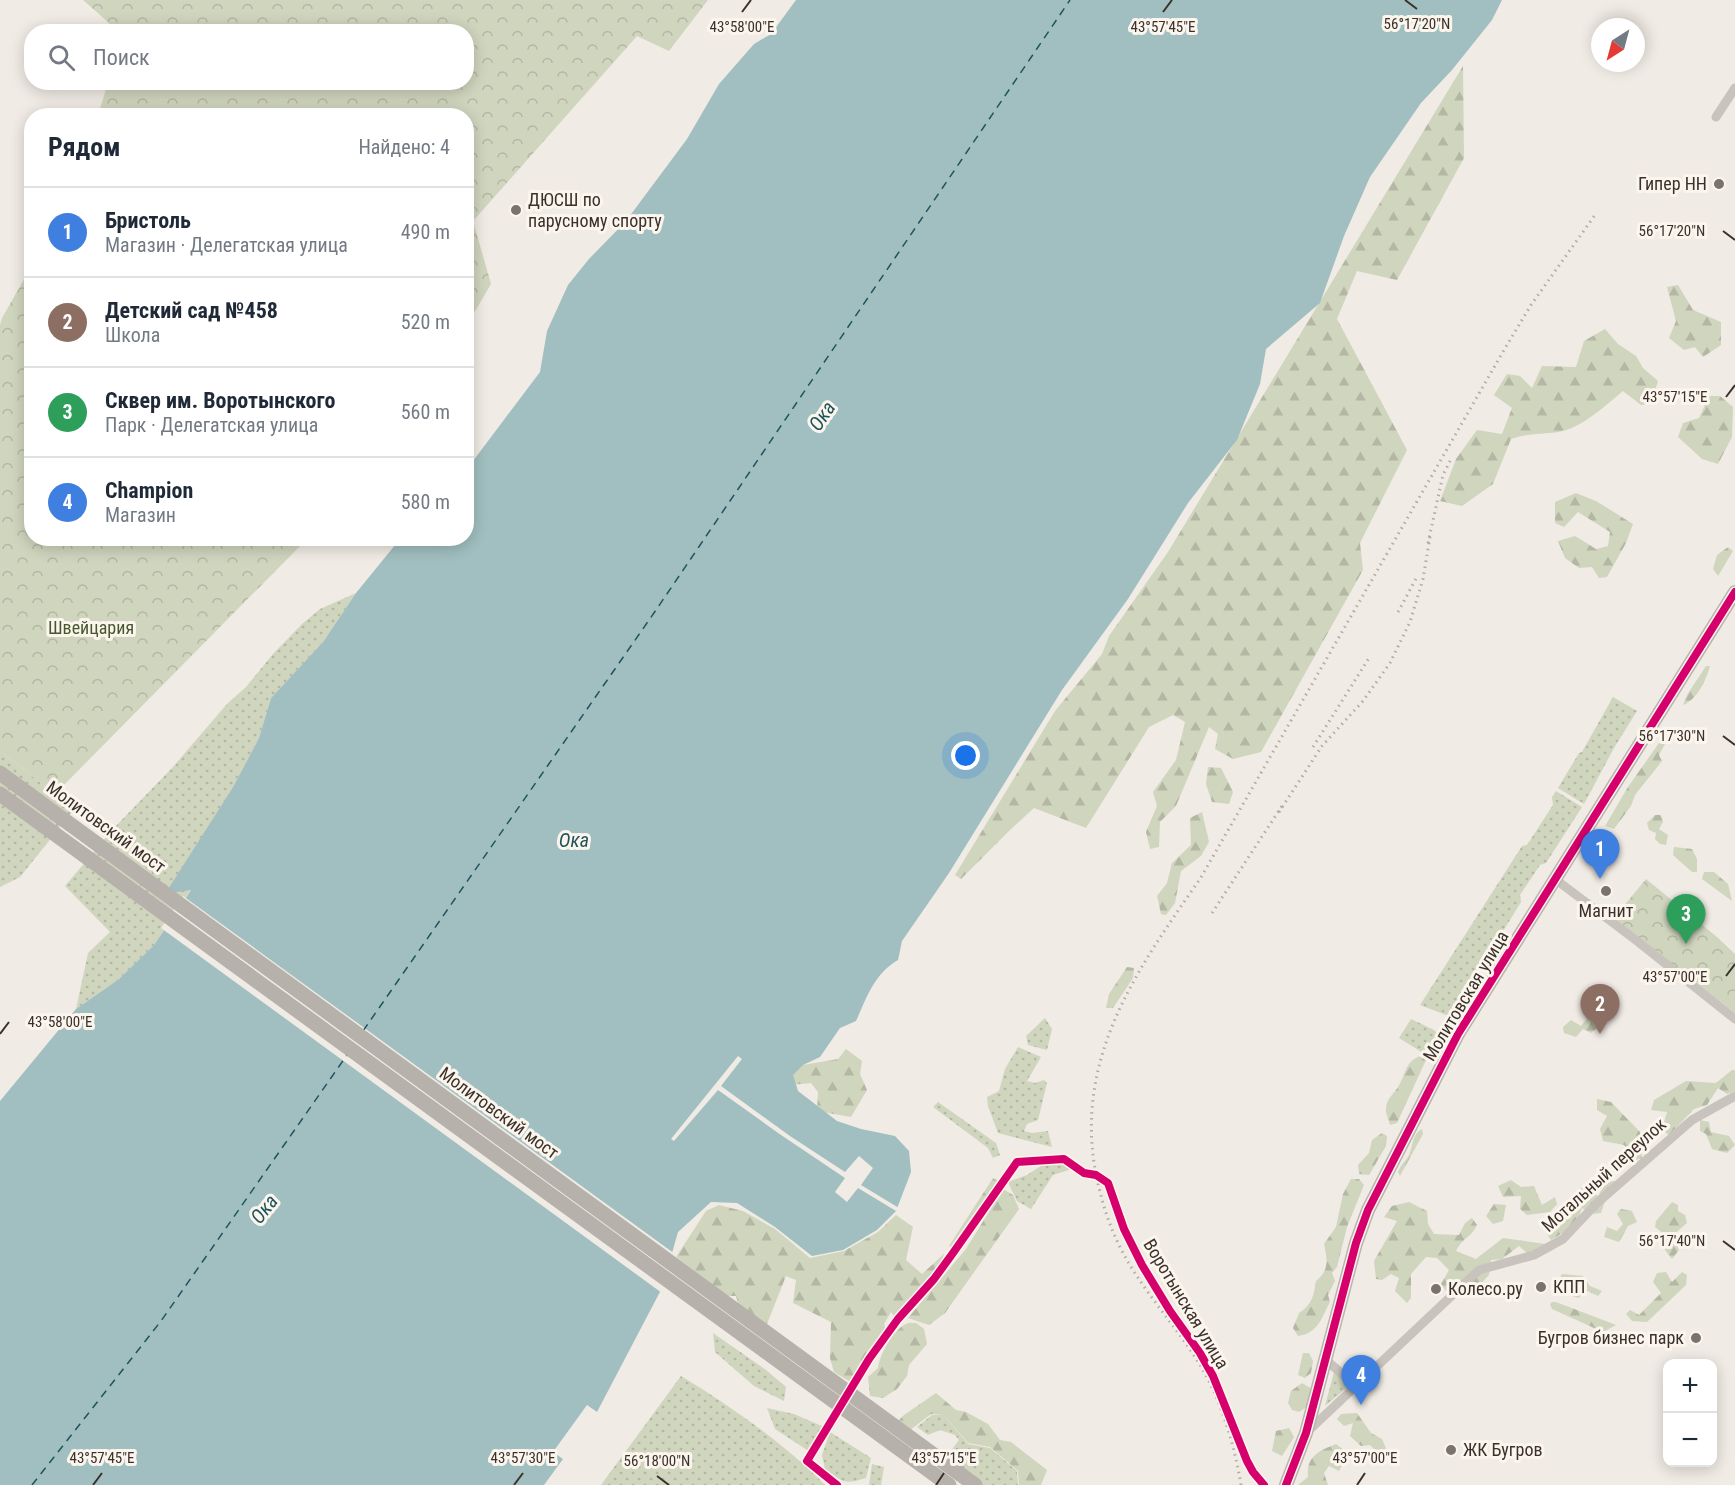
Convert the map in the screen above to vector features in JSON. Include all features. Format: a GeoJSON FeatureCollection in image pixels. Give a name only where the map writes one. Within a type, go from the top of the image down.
{"type":"FeatureCollection","features":[{"type":"Feature","properties":{"kind":"main road","name":"Молитовский мост"},"geometry":{"type":"LineString","coordinates":[[0,772],[975,1485]]}},
{"type":"Feature","properties":{"kind":"main road","name":"Молитовский мост"},"geometry":{"type":"LineString","coordinates":[[0,794],[949,1485]]}},
{"type":"Feature","properties":{"kind":"street"},"geometry":{"type":"LineString","coordinates":[[1716,117],[1735,88]]}},
{"type":"Feature","properties":{"kind":"street","name":"Молитовская улица"},"geometry":{"type":"LineString","coordinates":[[1286,1485],[1306,1433],[1356,1243],[1368,1210],[1445,1057],[1735,592]]}},
{"type":"Feature","properties":{"kind":"street"},"geometry":{"type":"LineString","coordinates":[[1555,879],[1735,1019]]}},
{"type":"Feature","properties":{"kind":"street","name":"Мотальный переулок"},"geometry":{"type":"LineString","coordinates":[[1306,1433],[1479,1270],[1534,1255],[1563,1239],[1598,1203],[1692,1120],[1735,1096]]}},
{"type":"Feature","properties":{"kind":"street","name":"Воротынская улица"},"geometry":{"type":"LineString","coordinates":[[837,1485],[807,1461],[869,1359],[898,1319],[934,1279],[1017,1162],[1064,1159],[1084,1173],[1096,1175],[1108,1183],[1124,1229],[1142,1265],[1213,1376],[1247,1461],[1264,1485]]}},
{"type":"Feature","properties":{"kind":"street"},"geometry":{"type":"LineString","coordinates":[[1326,1360],[1356,1386]]}},
{"type":"Feature","properties":{"kind":"green space"},"geometry":{"type":"Polygon","coordinates":[[[83,0],[708,0],[669,51],[637,36],[474,220],[474,108],[100,108],[106,90],[474,90],[474,24],[109,24],[83,0]]]}},
{"type":"Feature","properties":{"kind":"green space"},"geometry":{"type":"Polygon","coordinates":[[[1463,66],[1464,158],[1397,280],[1357,271],[1337,319],[1407,450],[1360,543],[1363,570],[1261,752],[1233,759],[1215,749],[1218,734],[1209,727],[1176,806],[1160,822],[1159,847],[1150,849],[1146,832],[1157,806],[1153,792],[1176,760],[1185,722],[1173,715],[1149,727],[1086,828],[1034,808],[961,879],[955,875],[1055,711],[1102,654],[1109,636],[1168,552],[1463,66]]]}},
{"type":"Feature","properties":{"kind":"green space"},"geometry":{"type":"Polygon","coordinates":[[[474,224],[491,284],[474,313],[474,224]]]}},
{"type":"Feature","properties":{"kind":"green space","name":"Швейцария"},"geometry":{"type":"Polygon","coordinates":[[[24,279],[24,546],[300,546],[55,794],[0,751],[0,325],[24,279]]]}},
{"type":"Feature","properties":{"kind":"green space"},"geometry":{"type":"Polygon","coordinates":[[[1678,285],[1693,310],[1721,322],[1721,345],[1703,357],[1695,347],[1684,350],[1669,338],[1676,321],[1667,287],[1678,285]]]}},
{"type":"Feature","properties":{"kind":"green space"},"geometry":{"type":"Polygon","coordinates":[[[1605,329],[1618,344],[1636,356],[1643,368],[1658,381],[1651,404],[1641,405],[1623,391],[1595,414],[1571,428],[1511,439],[1493,484],[1462,506],[1440,501],[1456,459],[1477,430],[1502,434],[1512,408],[1494,395],[1507,374],[1520,376],[1532,388],[1542,366],[1576,367],[1584,341],[1605,329]]]}},
{"type":"Feature","properties":{"kind":"green space"},"geometry":{"type":"Polygon","coordinates":[[[1709,396],[1720,396],[1733,407],[1732,437],[1718,464],[1702,459],[1678,437],[1683,423],[1699,418],[1709,396]]]}},
{"type":"Feature","properties":{"kind":"green space"},"geometry":{"type":"Polygon","coordinates":[[[1576,493],[1596,501],[1633,524],[1626,543],[1607,577],[1599,578],[1592,567],[1579,568],[1565,558],[1558,541],[1575,536],[1596,549],[1608,546],[1610,532],[1578,512],[1564,527],[1555,523],[1555,502],[1576,493]]]}},
{"type":"Feature","properties":{"kind":"green space"},"geometry":{"type":"Polygon","coordinates":[[[1728,547],[1733,551],[1718,576],[1713,569],[1717,555],[1728,547]]]}},
{"type":"Feature","properties":{"kind":"green space"},"geometry":{"type":"Polygon","coordinates":[[[356,593],[323,642],[271,698],[259,738],[233,787],[166,894],[191,889],[154,945],[119,979],[76,1009],[88,953],[110,932],[65,886],[113,829],[172,768],[227,704],[246,687],[302,624],[320,609],[356,593]]]}},
{"type":"Feature","properties":{"kind":"green space"},"geometry":{"type":"Polygon","coordinates":[[[1706,666],[1710,666],[1700,689],[1693,699],[1683,705],[1687,695],[1706,666]]]}},
{"type":"Feature","properties":{"kind":"green space"},"geometry":{"type":"Polygon","coordinates":[[[1613,697],[1637,711],[1584,804],[1558,788],[1579,753],[1582,752],[1613,697]]]}},
{"type":"Feature","properties":{"kind":"green space"},"geometry":{"type":"Polygon","coordinates":[[[1659,743],[1665,744],[1659,755],[1662,761],[1635,795],[1631,806],[1614,829],[1605,826],[1628,787],[1659,743]]]}},
{"type":"Feature","properties":{"kind":"green space"},"geometry":{"type":"Polygon","coordinates":[[[0,751],[73,811],[20,877],[0,887],[0,751]]]}},
{"type":"Feature","properties":{"kind":"green space"},"geometry":{"type":"Polygon","coordinates":[[[1208,767],[1221,768],[1233,792],[1229,804],[1212,802],[1206,784],[1208,767]]]}},
{"type":"Feature","properties":{"kind":"green space"},"geometry":{"type":"Polygon","coordinates":[[[1556,791],[1582,807],[1546,863],[1540,865],[1520,895],[1521,902],[1454,1011],[1446,1015],[1420,1005],[1522,846],[1527,845],[1553,805],[1552,797],[1556,791]]]}},
{"type":"Feature","properties":{"kind":"green space"},"geometry":{"type":"Polygon","coordinates":[[[1202,812],[1209,842],[1201,856],[1181,871],[1175,903],[1166,915],[1161,914],[1157,896],[1167,883],[1172,863],[1191,845],[1190,818],[1202,812]]]}},
{"type":"Feature","properties":{"kind":"green space"},"geometry":{"type":"Polygon","coordinates":[[[1655,815],[1661,815],[1663,822],[1659,829],[1668,835],[1666,845],[1660,844],[1655,839],[1656,833],[1649,830],[1647,823],[1655,815]]]}},
{"type":"Feature","properties":{"kind":"green space"},"geometry":{"type":"Polygon","coordinates":[[[1594,846],[1609,853],[1604,863],[1587,858],[1594,846]]]}},
{"type":"Feature","properties":{"kind":"green space"},"geometry":{"type":"Polygon","coordinates":[[[1674,847],[1692,849],[1697,859],[1697,872],[1692,872],[1673,855],[1674,847]]]}},
{"type":"Feature","properties":{"kind":"green space"},"geometry":{"type":"Polygon","coordinates":[[[1704,872],[1714,872],[1728,884],[1732,901],[1702,879],[1704,872]]]}},
{"type":"Feature","properties":{"kind":"green space"},"geometry":{"type":"Polygon","coordinates":[[[1646,879],[1735,954],[1735,1013],[1616,920],[1618,913],[1646,879]]]}},
{"type":"Feature","properties":{"kind":"green space"},"geometry":{"type":"Polygon","coordinates":[[[1127,967],[1134,968],[1133,978],[1113,1008],[1106,1008],[1109,994],[1127,967]]]}},
{"type":"Feature","properties":{"kind":"green space"},"geometry":{"type":"Polygon","coordinates":[[[1589,1016],[1602,1016],[1603,1023],[1591,1033],[1583,1029],[1576,1037],[1564,1033],[1563,1027],[1571,1020],[1581,1026],[1589,1016]]]}},
{"type":"Feature","properties":{"kind":"green space"},"geometry":{"type":"Polygon","coordinates":[[[1045,1018],[1052,1029],[1047,1050],[1028,1045],[1026,1036],[1045,1018]]]}},
{"type":"Feature","properties":{"kind":"green space"},"geometry":{"type":"Polygon","coordinates":[[[1411,1019],[1434,1030],[1439,1035],[1428,1056],[1399,1038],[1411,1019]]]}},
{"type":"Feature","properties":{"kind":"green space"},"geometry":{"type":"Polygon","coordinates":[[[1018,1047],[1041,1057],[1027,1081],[1035,1083],[1044,1080],[1047,1083],[1038,1120],[1027,1124],[1024,1131],[1032,1133],[1048,1131],[1052,1147],[998,1133],[988,1106],[987,1097],[999,1091],[1005,1069],[1018,1047]]]}},
{"type":"Feature","properties":{"kind":"green space"},"geometry":{"type":"Polygon","coordinates":[[[846,1049],[862,1061],[860,1074],[867,1090],[851,1117],[817,1111],[818,1092],[811,1083],[790,1085],[791,1067],[838,1059],[846,1049]]]}},
{"type":"Feature","properties":{"kind":"green space"},"geometry":{"type":"Polygon","coordinates":[[[1423,1055],[1426,1060],[1397,1123],[1390,1125],[1386,1112],[1388,1101],[1409,1064],[1423,1055]]]}},
{"type":"Feature","properties":{"kind":"green space"},"geometry":{"type":"Polygon","coordinates":[[[1735,1070],[1735,1091],[1727,1094],[1718,1088],[1707,1105],[1694,1109],[1669,1135],[1662,1130],[1667,1112],[1651,1110],[1654,1100],[1686,1081],[1716,1083],[1735,1070]]]}},
{"type":"Feature","properties":{"kind":"green space"},"geometry":{"type":"Polygon","coordinates":[[[1597,1099],[1611,1102],[1640,1132],[1642,1158],[1636,1160],[1624,1145],[1603,1141],[1600,1129],[1607,1116],[1597,1110],[1597,1099]]]}},
{"type":"Feature","properties":{"kind":"green space"},"geometry":{"type":"Polygon","coordinates":[[[938,1102],[996,1143],[1000,1155],[993,1158],[988,1148],[933,1107],[938,1102]]]}},
{"type":"Feature","properties":{"kind":"green space"},"geometry":{"type":"Polygon","coordinates":[[[1700,1120],[1709,1122],[1711,1132],[1729,1136],[1735,1145],[1727,1153],[1712,1149],[1706,1134],[1700,1131],[1700,1120]]]}},
{"type":"Feature","properties":{"kind":"green space"},"geometry":{"type":"Polygon","coordinates":[[[1422,1129],[1423,1134],[1400,1176],[1399,1169],[1409,1155],[1416,1134],[1422,1129]]]}},
{"type":"Feature","properties":{"kind":"green space"},"geometry":{"type":"Polygon","coordinates":[[[1382,1133],[1387,1136],[1386,1146],[1369,1175],[1359,1174],[1358,1165],[1369,1153],[1372,1140],[1382,1133]]]}},
{"type":"Feature","properties":{"kind":"green space"},"geometry":{"type":"Polygon","coordinates":[[[1044,1164],[1064,1164],[1072,1169],[1053,1175],[1031,1209],[1017,1201],[1008,1182],[1027,1175],[1044,1164]]]}},
{"type":"Feature","properties":{"kind":"green space"},"geometry":{"type":"Polygon","coordinates":[[[993,1178],[1000,1182],[954,1249],[949,1246],[993,1178]]]}},
{"type":"Feature","properties":{"kind":"green space"},"geometry":{"type":"Polygon","coordinates":[[[1351,1179],[1359,1179],[1364,1185],[1347,1227],[1337,1267],[1332,1273],[1335,1281],[1328,1295],[1330,1302],[1315,1328],[1298,1336],[1293,1328],[1299,1313],[1310,1303],[1316,1281],[1324,1273],[1326,1259],[1324,1244],[1336,1227],[1343,1194],[1351,1179]]]}},
{"type":"Feature","properties":{"kind":"green space"},"geometry":{"type":"Polygon","coordinates":[[[1511,1180],[1521,1187],[1534,1186],[1542,1205],[1555,1197],[1557,1204],[1550,1212],[1527,1215],[1520,1209],[1521,1196],[1503,1197],[1498,1186],[1511,1180]]]}},
{"type":"Feature","properties":{"kind":"green space"},"geometry":{"type":"Polygon","coordinates":[[[1616,1181],[1601,1213],[1592,1214],[1582,1208],[1576,1225],[1551,1240],[1547,1234],[1559,1216],[1579,1206],[1577,1193],[1582,1187],[1598,1196],[1606,1182],[1616,1181]]]}},
{"type":"Feature","properties":{"kind":"green space"},"geometry":{"type":"Polygon","coordinates":[[[1003,1189],[1013,1195],[1019,1209],[945,1313],[929,1325],[908,1318],[966,1249],[1003,1189]]]}},
{"type":"Feature","properties":{"kind":"green space"},"geometry":{"type":"Polygon","coordinates":[[[1409,1202],[1427,1211],[1428,1224],[1434,1234],[1459,1235],[1465,1223],[1472,1218],[1477,1225],[1456,1251],[1476,1259],[1503,1238],[1545,1244],[1540,1254],[1527,1253],[1519,1246],[1502,1259],[1491,1260],[1489,1275],[1472,1293],[1446,1291],[1441,1284],[1449,1270],[1437,1258],[1426,1257],[1411,1274],[1411,1298],[1407,1303],[1395,1291],[1399,1278],[1391,1274],[1382,1280],[1376,1279],[1374,1261],[1397,1221],[1384,1217],[1392,1206],[1409,1202]]]}},
{"type":"Feature","properties":{"kind":"green space"},"geometry":{"type":"Polygon","coordinates":[[[1672,1202],[1678,1205],[1678,1211],[1685,1215],[1687,1223],[1673,1235],[1679,1250],[1672,1259],[1665,1250],[1665,1235],[1655,1227],[1656,1221],[1672,1202]]]}},
{"type":"Feature","properties":{"kind":"green space"},"geometry":{"type":"Polygon","coordinates":[[[1494,1204],[1506,1205],[1503,1221],[1493,1224],[1486,1216],[1494,1204]]]}},
{"type":"Feature","properties":{"kind":"green space"},"geometry":{"type":"Polygon","coordinates":[[[719,1205],[743,1211],[775,1229],[810,1258],[844,1251],[878,1232],[896,1215],[913,1227],[906,1260],[922,1274],[944,1254],[937,1271],[895,1318],[891,1312],[884,1324],[886,1331],[849,1381],[834,1372],[830,1358],[831,1322],[793,1303],[796,1280],[786,1276],[767,1324],[739,1307],[736,1296],[727,1296],[676,1257],[706,1211],[719,1205]]]}},
{"type":"Feature","properties":{"kind":"green space"},"geometry":{"type":"Polygon","coordinates":[[[1621,1209],[1632,1211],[1637,1222],[1628,1226],[1619,1242],[1604,1237],[1607,1227],[1617,1231],[1623,1224],[1617,1214],[1621,1209]]]}},
{"type":"Feature","properties":{"kind":"green space"},"geometry":{"type":"Polygon","coordinates":[[[1666,1272],[1672,1282],[1682,1272],[1687,1275],[1686,1285],[1647,1322],[1632,1321],[1626,1314],[1630,1310],[1639,1315],[1661,1293],[1653,1282],[1657,1273],[1666,1272]]]}},
{"type":"Feature","properties":{"kind":"green space"},"geometry":{"type":"Polygon","coordinates":[[[1562,1274],[1583,1276],[1590,1286],[1602,1291],[1598,1296],[1588,1291],[1578,1298],[1561,1292],[1557,1283],[1562,1274]]]}},
{"type":"Feature","properties":{"kind":"green space"},"geometry":{"type":"Polygon","coordinates":[[[1552,1302],[1616,1325],[1603,1332],[1552,1309],[1550,1304],[1552,1302]]]}},
{"type":"Feature","properties":{"kind":"green space"},"geometry":{"type":"Polygon","coordinates":[[[908,1323],[916,1323],[924,1329],[927,1344],[909,1365],[907,1376],[897,1389],[883,1398],[870,1396],[868,1377],[878,1368],[888,1343],[901,1327],[908,1323]]]}},
{"type":"Feature","properties":{"kind":"green space"},"geometry":{"type":"Polygon","coordinates":[[[713,1333],[786,1387],[784,1401],[754,1386],[715,1352],[713,1333]]]}},
{"type":"Feature","properties":{"kind":"green space"},"geometry":{"type":"Polygon","coordinates":[[[1303,1353],[1309,1353],[1313,1361],[1311,1373],[1305,1378],[1298,1375],[1303,1353]]]}},
{"type":"Feature","properties":{"kind":"green space"},"geometry":{"type":"Polygon","coordinates":[[[1334,1372],[1350,1385],[1325,1406],[1334,1372]]]}},
{"type":"Feature","properties":{"kind":"green space"},"geometry":{"type":"Polygon","coordinates":[[[681,1376],[756,1426],[793,1455],[825,1485],[601,1485],[681,1376]]]}},
{"type":"Feature","properties":{"kind":"green space"},"geometry":{"type":"Polygon","coordinates":[[[1302,1383],[1312,1389],[1307,1407],[1299,1412],[1292,1410],[1288,1403],[1291,1391],[1302,1383]]]}},
{"type":"Feature","properties":{"kind":"green space"},"geometry":{"type":"Polygon","coordinates":[[[936,1393],[956,1410],[966,1412],[988,1424],[1000,1440],[1011,1442],[1047,1470],[1041,1485],[1019,1485],[1018,1471],[990,1447],[968,1443],[944,1415],[931,1414],[909,1431],[897,1422],[936,1393]]]}},
{"type":"Feature","properties":{"kind":"green space"},"geometry":{"type":"Polygon","coordinates":[[[767,1408],[794,1414],[824,1427],[810,1452],[775,1429],[767,1408]]]}},
{"type":"Feature","properties":{"kind":"green space"},"geometry":{"type":"Polygon","coordinates":[[[1357,1413],[1371,1433],[1382,1439],[1386,1448],[1380,1455],[1370,1445],[1361,1446],[1350,1436],[1353,1423],[1344,1426],[1337,1419],[1341,1414],[1357,1413]]]}},
{"type":"Feature","properties":{"kind":"green space"},"geometry":{"type":"Polygon","coordinates":[[[932,1415],[944,1415],[968,1444],[990,1448],[1017,1471],[1018,1485],[980,1485],[945,1459],[959,1440],[955,1435],[940,1430],[928,1435],[917,1427],[932,1415]]]}},
{"type":"Feature","properties":{"kind":"green space"},"geometry":{"type":"Polygon","coordinates":[[[1289,1428],[1294,1437],[1282,1456],[1272,1451],[1276,1431],[1289,1428]]]}},
{"type":"Feature","properties":{"kind":"green space"},"geometry":{"type":"Polygon","coordinates":[[[830,1432],[871,1458],[866,1478],[848,1482],[825,1469],[822,1455],[830,1432]]]}},
{"type":"Feature","properties":{"kind":"green space"},"geometry":{"type":"Polygon","coordinates":[[[1336,1444],[1348,1453],[1339,1471],[1329,1466],[1324,1473],[1328,1485],[1298,1485],[1308,1477],[1311,1459],[1324,1449],[1336,1444]]]}},
{"type":"Feature","properties":{"kind":"green space"},"geometry":{"type":"Polygon","coordinates":[[[872,1464],[884,1467],[881,1485],[869,1485],[872,1464]]]}},
{"type":"Feature","properties":{"kind":"water","name":"Ока"},"geometry":{"type":"Polygon","coordinates":[[[796,0],[1502,0],[1492,20],[1452,70],[1421,103],[1370,177],[1344,236],[1320,303],[1266,349],[1260,384],[1237,440],[1188,503],[1128,599],[1062,690],[949,873],[902,941],[898,960],[877,979],[856,1021],[840,1028],[820,1057],[803,1065],[793,1075],[798,1091],[837,1121],[895,1136],[909,1151],[911,1172],[896,1211],[877,1230],[843,1250],[812,1256],[775,1227],[737,1203],[711,1202],[678,1232],[662,1288],[597,1412],[587,1405],[553,1452],[563,1459],[544,1485],[0,1485],[0,1101],[76,1009],[119,979],[154,945],[191,890],[165,894],[233,787],[259,738],[271,698],[323,642],[356,593],[394,546],[474,546],[474,460],[540,372],[547,331],[568,285],[589,259],[626,221],[687,139],[719,84],[754,44],[771,34],[796,0]]]}},
{"type":"Feature","properties":{"kind":"pier"},"geometry":{"type":"Polygon","coordinates":[[[183,896],[675,1254],[662,1293],[161,928],[183,896]]]}},
{"type":"Feature","properties":{"kind":"pier"},"geometry":{"type":"Polygon","coordinates":[[[738,1056],[742,1059],[721,1086],[845,1172],[859,1156],[873,1168],[861,1185],[899,1208],[896,1211],[858,1188],[847,1202],[835,1192],[845,1178],[718,1090],[674,1141],[671,1139],[738,1056]]]}},
{"type":"Feature","properties":{"kind":"ferry route"},"geometry":{"type":"LineString","coordinates":[[363,1031],[656,610],[1070,0]]}},
{"type":"Feature","properties":{"kind":"ferry route"},"geometry":{"type":"LineString","coordinates":[[32,1485],[161,1321],[347,1055]]}},
{"type":"Feature","properties":{"kind":"tram line"},"geometry":{"type":"LineString","coordinates":[[0,781],[966,1485]]}},
{"type":"Feature","properties":{"kind":"railway"},"geometry":{"type":"LineString","coordinates":[[1241,1485],[1229,1432],[1209,1381],[1127,1260],[1107,1216],[1099,1188],[1092,1144],[1093,1102],[1100,1062],[1113,1024],[1152,951],[1200,879],[1531,305],[1595,215]]}},
{"type":"Feature","properties":{"kind":"railway"},"geometry":{"type":"LineString","coordinates":[[1428,543],[1443,475],[1452,457]]}},
{"type":"Feature","properties":{"kind":"railway"},"geometry":{"type":"LineString","coordinates":[[1279,812],[1322,746],[1363,701],[1390,663],[1410,622],[1423,579],[1430,537]]}},
{"type":"Feature","properties":{"kind":"railway"},"geometry":{"type":"LineString","coordinates":[[1398,612],[1418,575]]}},
{"type":"Feature","properties":{"kind":"railway"},"geometry":{"type":"LineString","coordinates":[[1313,747],[1369,658]]}},
{"type":"Feature","properties":{"kind":"railway"},"geometry":{"type":"LineString","coordinates":[[1212,913],[1282,806]]}},
{"type":"Feature","properties":{"kind":"cycle path"},"geometry":{"type":"LineString","coordinates":[[1286,1485],[1306,1433],[1356,1243],[1368,1210],[1458,1034],[1735,592]]}},
{"type":"Feature","properties":{"kind":"cycle path"},"geometry":{"type":"LineString","coordinates":[[837,1485],[807,1461],[869,1359],[898,1319],[934,1279],[1017,1162],[1064,1159],[1084,1173],[1096,1175],[1108,1183],[1124,1229],[1142,1265],[1213,1376],[1247,1461],[1264,1485]]}},
{"type":"Feature","properties":{"kind":"place","name":"Гипер НН"},"geometry":{"type":"Point","coordinates":[1719,184]}},
{"type":"Feature","properties":{"kind":"place","name":"ДЮСШ по парусному спорту"},"geometry":{"type":"Point","coordinates":[516,210]}},
{"type":"Feature","properties":{"kind":"place","name":"Бристоль"},"geometry":{"type":"Point","coordinates":[1600,879]}},
{"type":"Feature","properties":{"kind":"place","name":"Магнит"},"geometry":{"type":"Point","coordinates":[1606,891]}},
{"type":"Feature","properties":{"kind":"place","name":"Сквер им. Воротынского"},"geometry":{"type":"Point","coordinates":[1686,944]}},
{"type":"Feature","properties":{"kind":"place","name":"Детский сад №458"},"geometry":{"type":"Point","coordinates":[1600,1034]}},
{"type":"Feature","properties":{"kind":"place","name":"КПП"},"geometry":{"type":"Point","coordinates":[1541,1287]}},
{"type":"Feature","properties":{"kind":"place","name":"Колесо.ру"},"geometry":{"type":"Point","coordinates":[1436,1289]}},
{"type":"Feature","properties":{"kind":"place","name":"Бугров бизнес парк"},"geometry":{"type":"Point","coordinates":[1696,1338]}},
{"type":"Feature","properties":{"kind":"place","name":"Champion"},"geometry":{"type":"Point","coordinates":[1361,1405]}},
{"type":"Feature","properties":{"kind":"place","name":"ЖК Бугров"},"geometry":{"type":"Point","coordinates":[1451,1450]}}]}
